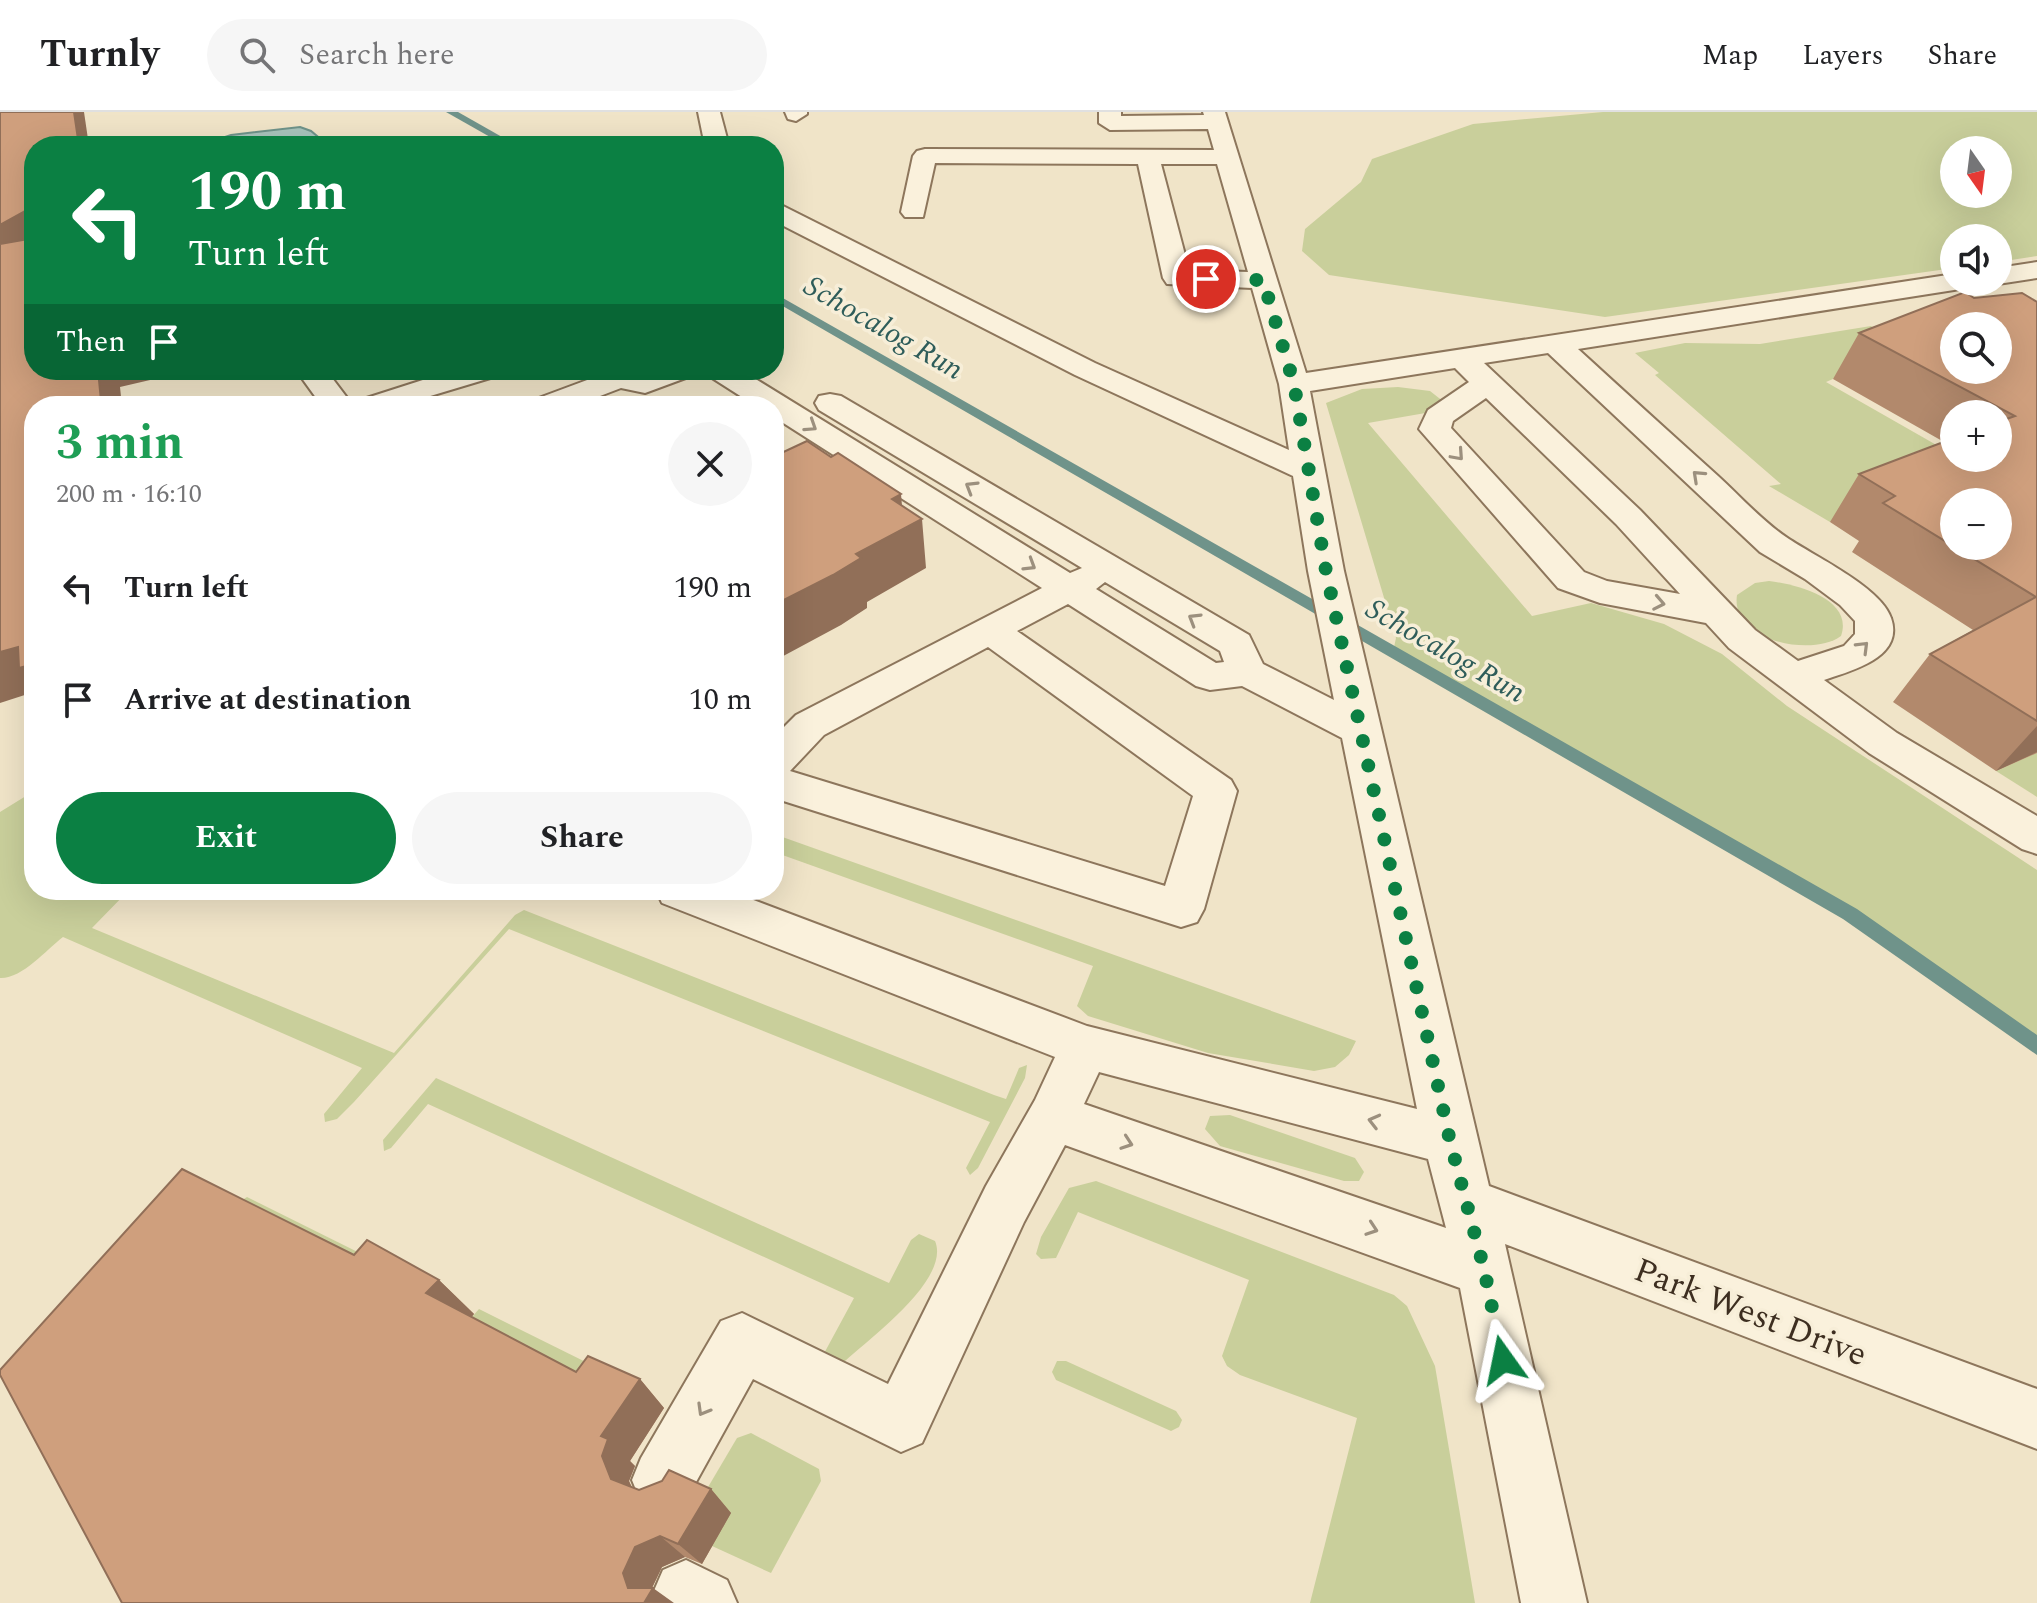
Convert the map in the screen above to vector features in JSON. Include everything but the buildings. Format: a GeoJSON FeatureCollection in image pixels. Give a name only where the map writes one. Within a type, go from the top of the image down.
{"type":"FeatureCollection","features":[{"type":"Feature","properties":{"kind":"street"},"geometry":{"type":"LineString","coordinates":[[709,112],[715,136]]}},
{"type":"Feature","properties":{"kind":"street"},"geometry":{"type":"LineString","coordinates":[[1110,112],[1110,123],[1216,117],[1228,157],[1294,384],[1360,730],[1450,1141],[1484,1269],[1554,1603]]}},
{"type":"Feature","properties":{"kind":"street"},"geometry":{"type":"LineString","coordinates":[[914,212],[925,156],[1228,157]]}},
{"type":"Feature","properties":{"kind":"street"},"geometry":{"type":"LineString","coordinates":[[1148,157],[1177,278],[1263,280]]}},
{"type":"Feature","properties":{"kind":"street"},"geometry":{"type":"LineString","coordinates":[[784,216],[1085,369],[1309,471]]}},
{"type":"Feature","properties":{"kind":"street"},"geometry":{"type":"LineString","coordinates":[[2012,274],[2037,270]]}},
{"type":"Feature","properties":{"kind":"street"},"geometry":{"type":"LineString","coordinates":[[1294,384],[1940,284]]}},
{"type":"Feature","properties":{"kind":"street"},"geometry":{"type":"LineString","coordinates":[[1553,342],[1772,544],[1818,571],[1853,597],[1873,618],[1874,637],[1857,655],[1793,676]]}},
{"type":"Feature","properties":{"kind":"street"},"geometry":{"type":"LineString","coordinates":[[1460,357],[1628,517],[1742,639],[1883,743],[2037,837]]}},
{"type":"Feature","properties":{"kind":"street"},"geometry":{"type":"LineString","coordinates":[[784,374],[1236,644],[1247,672]]}},
{"type":"Feature","properties":{"kind":"street"},"geometry":{"type":"LineString","coordinates":[[398,396],[452,380]]}},
{"type":"Feature","properties":{"kind":"street"},"geometry":{"type":"LineString","coordinates":[[572,396],[613,380]]}},
{"type":"Feature","properties":{"kind":"street"},"geometry":{"type":"LineString","coordinates":[[627,380],[645,384],[655,380]]}},
{"type":"Feature","properties":{"kind":"street"},"geometry":{"type":"LineString","coordinates":[[736,380],[761,396]]}},
{"type":"Feature","properties":{"kind":"street"},"geometry":{"type":"LineString","coordinates":[[1487,383],[1439,417],[1435,429],[1571,580],[1600,591],[1718,613]]}},
{"type":"Feature","properties":{"kind":"street"},"geometry":{"type":"LineString","coordinates":[[784,410],[1210,677],[1247,672],[1360,730]]}},
{"type":"Feature","properties":{"kind":"street"},"geometry":{"type":"LineString","coordinates":[[784,752],[810,725],[1071,590],[1106,567]]}},
{"type":"Feature","properties":{"kind":"street"},"geometry":{"type":"LineString","coordinates":[[784,785],[1181,909],[1216,791],[1151,748],[990,630]]}},
{"type":"Feature","properties":{"kind":"street"},"geometry":{"type":"LineString","coordinates":[[704,900],[1085,1047],[1450,1141]]}},
{"type":"Feature","properties":{"kind":"street"},"geometry":{"type":"LineString","coordinates":[[663,1480],[742,1342],[901,1422],[1005,1204],[1053,1117],[1085,1047]]}},
{"type":"Feature","properties":{"kind":"street"},"geometry":{"type":"LineString","coordinates":[[1053,1117],[1484,1269]]}},
{"type":"Feature","properties":{"kind":"street","name":"Park West Drive"},"geometry":{"type":"LineString","coordinates":[[1465,1203],[2037,1419]]}},
{"type":"Feature","properties":{"kind":"green space"},"geometry":{"type":"Polygon","coordinates":[[[1603,112],[2037,112],[2037,256],[2012,260],[2012,224],[1940,224],[1940,270],[1605,317],[1329,275],[1302,251],[1305,229],[1361,182],[1372,159],[1473,124],[1603,112]]]}},
{"type":"Feature","properties":{"kind":"green space"},"geometry":{"type":"Polygon","coordinates":[[[1871,326],[1876,330],[1833,379],[1826,382],[1940,447],[1940,472],[1959,472],[1830,522],[1769,486],[1781,484],[1655,375],[1659,373],[1635,353],[1685,343],[1760,344],[1871,326]]]}},
{"type":"Feature","properties":{"kind":"green space"},"geometry":{"type":"Polygon","coordinates":[[[1398,387],[1430,391],[1444,402],[1437,411],[1368,423],[1532,616],[1591,603],[1664,624],[1722,654],[1787,706],[2037,870],[2037,1046],[1850,914],[1393,652],[1396,638],[1326,403],[1362,389],[1398,387]]]}},
{"type":"Feature","properties":{"kind":"green space"},"geometry":{"type":"Polygon","coordinates":[[[1769,581],[1807,590],[1831,603],[1843,623],[1841,636],[1828,642],[1793,645],[1759,634],[1738,611],[1737,595],[1755,583],[1769,581]]]}},
{"type":"Feature","properties":{"kind":"green space"},"geometry":{"type":"Polygon","coordinates":[[[2037,753],[2037,797],[1996,771],[2037,753]]]}},
{"type":"Feature","properties":{"kind":"green space"},"geometry":{"type":"Polygon","coordinates":[[[24,797],[24,900],[119,900],[92,928],[394,1053],[515,915],[524,910],[994,1095],[1006,1099],[1019,1068],[1027,1065],[1025,1078],[978,1168],[970,1175],[966,1168],[990,1122],[509,929],[354,1102],[337,1119],[325,1122],[324,1114],[362,1068],[63,937],[25,969],[0,978],[0,812],[24,797]]]}},
{"type":"Feature","properties":{"kind":"green space"},"geometry":{"type":"Polygon","coordinates":[[[784,838],[1356,1041],[1349,1055],[1335,1067],[1314,1071],[1208,1053],[1088,1016],[1077,1006],[1093,966],[784,856],[784,838]]]}},
{"type":"Feature","properties":{"kind":"green space"},"geometry":{"type":"Polygon","coordinates":[[[436,1078],[889,1283],[911,1240],[919,1234],[935,1241],[937,1256],[931,1273],[920,1290],[889,1323],[845,1361],[831,1365],[821,1359],[854,1298],[428,1104],[391,1148],[384,1151],[383,1140],[436,1078]]]}},
{"type":"Feature","properties":{"kind":"green space"},"geometry":{"type":"Polygon","coordinates":[[[1230,1115],[1355,1158],[1364,1172],[1359,1181],[1344,1181],[1220,1146],[1205,1129],[1210,1116],[1230,1115]]]}},
{"type":"Feature","properties":{"kind":"green space"},"geometry":{"type":"Polygon","coordinates":[[[1096,1181],[1394,1295],[1407,1306],[1435,1366],[1475,1603],[1310,1603],[1357,1418],[1240,1375],[1227,1366],[1222,1356],[1249,1280],[1078,1212],[1056,1258],[1041,1259],[1036,1254],[1041,1237],[1069,1188],[1096,1181]]]}},
{"type":"Feature","properties":{"kind":"green space"},"geometry":{"type":"Polygon","coordinates":[[[247,1197],[406,1276],[230,1208],[247,1197]]]}},
{"type":"Feature","properties":{"kind":"green space"},"geometry":{"type":"Polygon","coordinates":[[[479,1309],[620,1379],[604,1402],[463,1327],[479,1309]]]}},
{"type":"Feature","properties":{"kind":"green space"},"geometry":{"type":"Polygon","coordinates":[[[1057,1361],[1066,1361],[1176,1411],[1182,1420],[1179,1427],[1171,1431],[1056,1380],[1052,1372],[1057,1361]]]}},
{"type":"Feature","properties":{"kind":"green space"},"geometry":{"type":"Polygon","coordinates":[[[751,1433],[819,1469],[821,1481],[771,1573],[712,1546],[701,1499],[737,1438],[751,1433]]]}},
{"type":"Feature","properties":{"kind":"water"},"geometry":{"type":"Polygon","coordinates":[[[300,127],[317,136],[228,136],[300,127]]]}},
{"type":"Feature","properties":{"kind":"waterway","name":"Schocalog Run"},"geometry":{"type":"LineString","coordinates":[[451,112],[495,136]]}},
{"type":"Feature","properties":{"kind":"waterway","name":"Schocalog Run"},"geometry":{"type":"LineString","coordinates":[[784,302],[1850,914],[2037,1046]]}},
{"type":"Feature","properties":{"kind":"route"},"geometry":{"type":"LineString","coordinates":[[1206,279],[1263,280],[1294,384],[1326,571],[1450,1141],[1484,1269],[1503,1360]]}}]}
